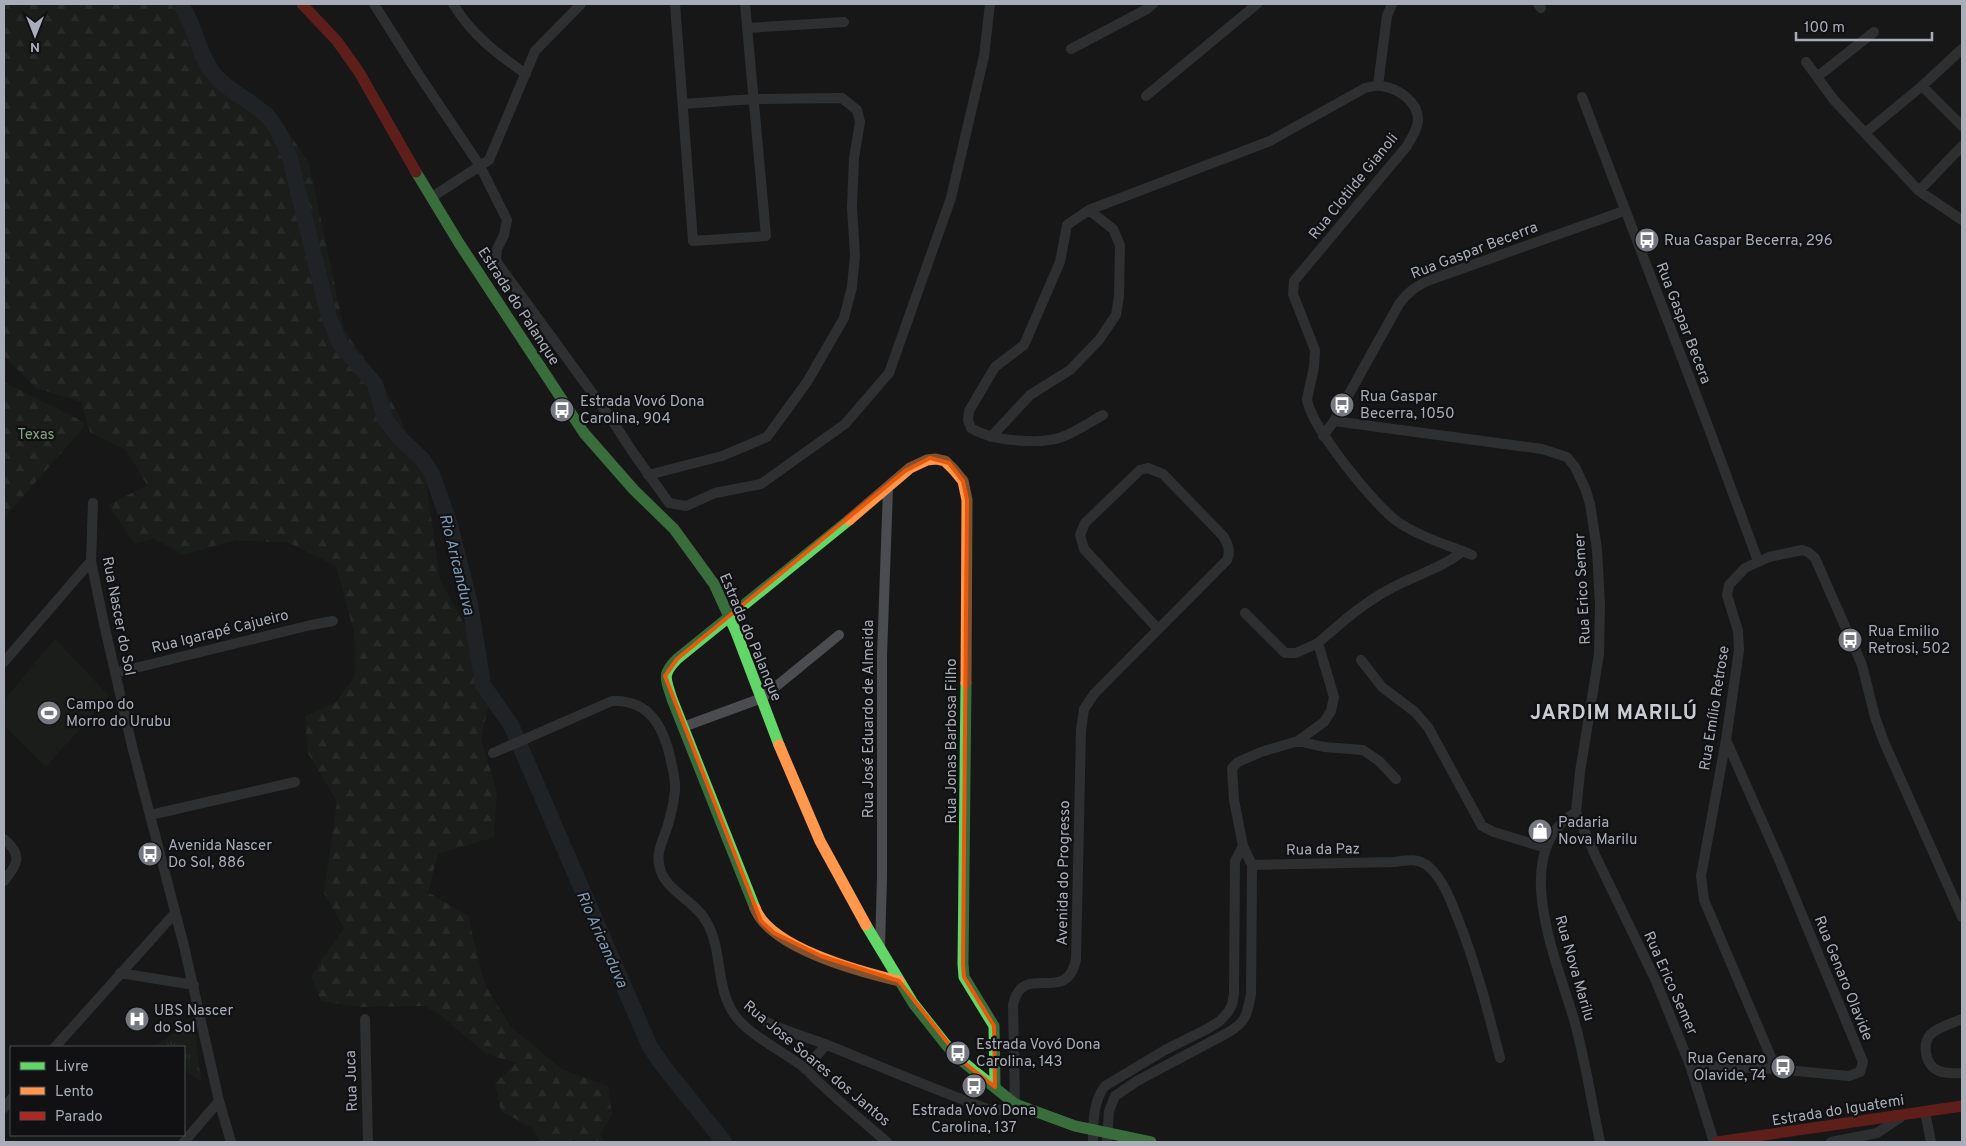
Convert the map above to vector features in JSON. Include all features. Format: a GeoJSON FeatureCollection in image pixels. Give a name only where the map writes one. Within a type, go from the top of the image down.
{"type":"FeatureCollection","features":[{"type":"Feature","properties":{"kind":"street","name":"Estrada do Palanque"},"geometry":{"type":"LineString","coordinates":[[302,4],[337,41],[360,72],[459,243],[584,433],[634,490],[674,529],[710,578],[729,616],[794,783],[820,841],[899,981],[947,1046],[962,1061],[1015,1104],[1093,1136],[1151,1142]]}},
{"type":"Feature","properties":{"kind":"street"},"geometry":{"type":"LineString","coordinates":[[374,4],[480,166],[507,220],[504,235],[497,249],[496,262],[612,420],[669,503],[686,506],[715,493],[761,484],[845,424],[890,373],[951,198],[984,56],[990,4]]}},
{"type":"Feature","properties":{"kind":"street"},"geometry":{"type":"LineString","coordinates":[[453,4],[463,20],[491,50],[526,74]]}},
{"type":"Feature","properties":{"kind":"street"},"geometry":{"type":"LineString","coordinates":[[432,197],[489,160],[535,51],[581,4]]}},
{"type":"Feature","properties":{"kind":"street"},"geometry":{"type":"LineString","coordinates":[[675,4],[693,241],[766,236],[745,4]]}},
{"type":"Feature","properties":{"kind":"street"},"geometry":{"type":"LineString","coordinates":[[1072,49],[1148,9],[1153,4]]}},
{"type":"Feature","properties":{"kind":"street"},"geometry":{"type":"LineString","coordinates":[[1146,96],[1257,4]]}},
{"type":"Feature","properties":{"kind":"street"},"geometry":{"type":"LineString","coordinates":[[1103,414],[1064,436],[1050,440],[991,437],[971,428],[968,420],[969,411],[995,367],[1024,345],[1060,262],[1067,225],[1088,210],[1270,142],[1365,88],[1378,85],[1387,16],[1392,4]]}},
{"type":"Feature","properties":{"kind":"street"},"geometry":{"type":"LineString","coordinates":[[747,28],[844,22]]}},
{"type":"Feature","properties":{"kind":"street"},"geometry":{"type":"LineString","coordinates":[[1817,77],[1874,32]]}},
{"type":"Feature","properties":{"kind":"street"},"geometry":{"type":"LineString","coordinates":[[1865,133],[1922,86],[1962,49]]}},
{"type":"Feature","properties":{"kind":"street"},"geometry":{"type":"LineString","coordinates":[[1806,62],[1834,100],[1919,191],[1962,220]]}},
{"type":"Feature","properties":{"kind":"street","name":"Rua Clotilde Gianoli"},"geometry":{"type":"LineString","coordinates":[[1323,436],[1308,406],[1307,400],[1316,358],[1315,350],[1293,294],[1292,286],[1294,281],[1407,146],[1416,130],[1417,110],[1405,96],[1397,91],[1378,85]]}},
{"type":"Feature","properties":{"kind":"street"},"geometry":{"type":"LineString","coordinates":[[1922,86],[1962,126]]}},
{"type":"Feature","properties":{"kind":"street","name":"Rua Gaspar Becera"},"geometry":{"type":"LineString","coordinates":[[1582,97],[1758,561]]}},
{"type":"Feature","properties":{"kind":"street"},"geometry":{"type":"LineString","coordinates":[[648,475],[722,456],[767,437],[807,382],[844,318],[852,287],[855,256],[852,207],[854,158],[860,122],[857,110],[842,98],[754,99],[683,104]]}},
{"type":"Feature","properties":{"kind":"street"},"geometry":{"type":"LineString","coordinates":[[1919,191],[1962,146]]}},
{"type":"Feature","properties":{"kind":"street"},"geometry":{"type":"LineString","coordinates":[[991,437],[1030,395],[1070,370],[1099,340],[1116,315],[1119,296],[1120,245],[1113,229],[1088,210]]}},
{"type":"Feature","properties":{"kind":"street","name":"Rua Gaspar Becerra"},"geometry":{"type":"LineString","coordinates":[[1323,436],[1334,422],[1399,304],[1408,292],[1417,286],[1624,211]]}},
{"type":"Feature","properties":{"kind":"street","name":"Rua Erico Semer"},"geometry":{"type":"LineString","coordinates":[[1334,422],[1542,449],[1567,457],[1575,468],[1585,488],[1593,520],[1597,549],[1601,633],[1580,772],[1576,812],[1656,980],[1690,1065],[1716,1142]]}},
{"type":"Feature","properties":{"kind":"street"},"geometry":{"type":"LineString","coordinates":[[1245,613],[1285,653],[1296,653],[1318,643],[1361,607],[1413,577],[1468,553],[1408,528],[1388,514],[1323,436]]}},
{"type":"Feature","properties":{"kind":"street","name":"Rua Jonas Barbosa Filho"},"geometry":{"type":"LineString","coordinates":[[683,727],[666,681],[665,673],[677,659],[888,488],[905,471],[922,460],[930,458],[949,463],[963,481],[967,500],[966,816],[963,964],[964,977],[994,1026],[996,1087]]}},
{"type":"Feature","properties":{"kind":"street","name":"Avenida do Progresso"},"geometry":{"type":"LineString","coordinates":[[1015,1104],[1013,1005],[1015,996],[1018,991],[1028,985],[1065,980],[1074,970],[1076,958],[1081,730],[1084,709],[1094,694],[1226,560],[1229,549],[1223,536],[1163,474],[1148,468],[1140,470],[1120,488],[1085,523],[1080,535],[1084,548],[1158,629]]}},
{"type":"Feature","properties":{"kind":"street","name":"Rua José Eduardo de Almeida"},"geometry":{"type":"LineString","coordinates":[[880,949],[882,878],[882,656],[888,488]]}},
{"type":"Feature","properties":{"kind":"street","name":"Rua Nascer do Sol"},"geometry":{"type":"LineString","coordinates":[[93,503],[91,561],[115,673],[194,985],[219,1101],[232,1142]]}},
{"type":"Feature","properties":{"kind":"street","name":"Rua Emílio Retrose"},"geometry":{"type":"LineString","coordinates":[[1776,1070],[1704,900],[1702,887],[1703,864],[1726,740],[1739,640],[1728,590],[1729,585],[1738,574],[1758,561],[1796,551],[1808,552],[1815,558],[1862,664],[1875,717],[1884,742],[1962,916]]}},
{"type":"Feature","properties":{"kind":"street"},"geometry":{"type":"LineString","coordinates":[[4,662],[91,561]]}},
{"type":"Feature","properties":{"kind":"street","name":"Rua Igarapé Cajueiro"},"geometry":{"type":"LineString","coordinates":[[115,673],[333,621]]}},
{"type":"Feature","properties":{"kind":"street"},"geometry":{"type":"LineString","coordinates":[[839,635],[762,698],[683,727],[757,914],[765,926],[774,933],[848,968],[899,981]]}},
{"type":"Feature","properties":{"kind":"street"},"geometry":{"type":"LineString","coordinates":[[1107,1137],[1112,1103],[1115,1096],[1241,1025],[1245,1018],[1251,994],[1252,866],[1242,846],[1231,771],[1234,765],[1261,752],[1298,741],[1324,722],[1334,704],[1332,687],[1318,643]]}},
{"type":"Feature","properties":{"kind":"street"},"geometry":{"type":"LineString","coordinates":[[1361,660],[1382,687],[1414,712],[1428,727],[1482,826],[1494,832],[1546,848]]}},
{"type":"Feature","properties":{"kind":"street","name":"Rua Jose Soares dos Jantos"},"geometry":{"type":"LineString","coordinates":[[493,753],[612,701],[624,700],[636,705],[656,719],[670,753],[675,789],[669,821],[659,850],[659,864],[663,876],[674,890],[694,905],[707,922],[717,952],[724,991],[734,1015],[755,1034],[805,1069],[887,1142]]}},
{"type":"Feature","properties":{"kind":"street","name":"Rua Genaro Olavide"},"geometry":{"type":"LineString","coordinates":[[1690,1065],[1849,1076],[1860,1072],[1863,1062],[1778,857],[1726,740]]}},
{"type":"Feature","properties":{"kind":"street"},"geometry":{"type":"LineString","coordinates":[[1298,741],[1324,747],[1363,750],[1379,760],[1396,779]]}},
{"type":"Feature","properties":{"kind":"street"},"geometry":{"type":"LineString","coordinates":[[150,815],[295,782]]}},
{"type":"Feature","properties":{"kind":"street","name":"Rua Nova Marilu"},"geometry":{"type":"LineString","coordinates":[[1576,812],[1566,818],[1556,830],[1546,848],[1542,871],[1543,912],[1576,1028],[1600,1142]]}},
{"type":"Feature","properties":{"kind":"street"},"geometry":{"type":"LineString","coordinates":[[4,839],[13,847],[17,858],[12,871],[4,881]]}},
{"type":"Feature","properties":{"kind":"street"},"geometry":{"type":"LineString","coordinates":[[1093,1136],[1097,1100],[1099,1093],[1105,1086],[1165,1050],[1207,1029],[1220,1021],[1228,1012],[1234,994],[1235,861],[1242,846]]}},
{"type":"Feature","properties":{"kind":"street","name":"Rua da Paz"},"geometry":{"type":"LineString","coordinates":[[1252,866],[1395,862],[1406,860],[1424,864],[1445,890],[1470,948],[1500,1058]]}},
{"type":"Feature","properties":{"kind":"street"},"geometry":{"type":"LineString","coordinates":[[56,1046],[175,913]]}},
{"type":"Feature","properties":{"kind":"street"},"geometry":{"type":"LineString","coordinates":[[120,973],[194,985]]}},
{"type":"Feature","properties":{"kind":"street","name":"Rua Juca"},"geometry":{"type":"LineString","coordinates":[[365,1019],[368,1142]]}},
{"type":"Feature","properties":{"kind":"street"},"geometry":{"type":"LineString","coordinates":[[761,1019],[988,1109],[1000,1110],[1015,1104]]}},
{"type":"Feature","properties":{"kind":"street"},"geometry":{"type":"LineString","coordinates":[[1962,1019],[1932,1032],[1926,1042],[1925,1049],[1930,1065],[1934,1070],[1948,1074],[1962,1074]]}},
{"type":"Feature","properties":{"kind":"street"},"geometry":{"type":"LineString","coordinates":[[805,1069],[826,1045]]}},
{"type":"Feature","properties":{"kind":"street"},"geometry":{"type":"LineString","coordinates":[[184,1142],[219,1101]]}},
{"type":"Feature","properties":{"kind":"street","name":"Estrada do Iguatemi"},"geometry":{"type":"LineString","coordinates":[[1716,1142],[1962,1106]]}},
{"type":"Feature","properties":{"kind":"street"},"geometry":{"type":"LineString","coordinates":[[1925,1112],[1931,1142]]}},
{"type":"Feature","properties":{"kind":"street"},"geometry":{"type":"LineString","coordinates":[[1831,1142],[1877,1132],[1904,1115]]}},
{"type":"Feature","properties":{"kind":"highlighted area"},"geometry":{"type":"Polygon","coordinates":[[[930,458],[949,463],[963,481],[967,500],[963,964],[964,977],[994,1026],[995,1087],[962,1061],[899,981],[821,956],[774,933],[761,921],[665,676],[677,659],[905,471],[930,458]]]}},
{"type":"Feature","properties":{"kind":"green space"},"geometry":{"type":"Polygon","coordinates":[[[4,4],[186,4],[224,79],[272,108],[309,163],[344,329],[386,390],[424,467],[440,580],[470,635],[490,699],[481,739],[497,792],[494,837],[438,854],[428,892],[468,916],[485,985],[511,1027],[563,1070],[608,1086],[612,1115],[600,1134],[604,1142],[540,1142],[532,1128],[501,1111],[495,1083],[516,1063],[486,1054],[438,1013],[424,1006],[359,1007],[321,1001],[311,976],[344,928],[324,893],[337,802],[308,753],[305,716],[335,703],[355,676],[354,632],[336,566],[289,543],[235,540],[183,555],[154,538],[135,544],[108,505],[147,485],[126,450],[90,432],[81,402],[36,388],[4,356],[4,4]]]}},
{"type":"Feature","properties":{"kind":"green space","name":"Texas"},"geometry":{"type":"Polygon","coordinates":[[[4,382],[84,422],[84,427],[4,518],[4,382]]]}},
{"type":"Feature","properties":{"kind":"green space","name":"Campo do Morro do Urubu"},"geometry":{"type":"Polygon","coordinates":[[[55,639],[109,696],[46,767],[4,726],[4,700],[55,639]]]}},
{"type":"Feature","properties":{"kind":"green space"},"geometry":{"type":"Polygon","coordinates":[[[193,1021],[202,1082],[185,1070],[185,1046],[155,1046],[193,1021]]]}},
{"type":"Feature","properties":{"kind":"waterway","name":"Rio Aricanduva"},"geometry":{"type":"LineString","coordinates":[[180,4],[190,21],[203,57],[213,73],[231,90],[265,114],[283,140],[290,158],[329,317],[340,344],[375,384],[385,419],[396,434],[423,460],[432,474],[450,525],[470,604],[483,685],[511,725],[650,1047],[724,1142]]}},
{"type":"Feature","properties":{"kind":"traffic: fast"},"geometry":{"type":"LineString","coordinates":[[416,172],[459,243],[584,433],[634,490],[674,529],[714,584],[736,632],[779,745]]}},
{"type":"Feature","properties":{"kind":"traffic: fast"},"geometry":{"type":"LineString","coordinates":[[755,908],[672,699],[666,678],[667,673],[677,659],[849,520]]}},
{"type":"Feature","properties":{"kind":"traffic: fast"},"geometry":{"type":"LineString","coordinates":[[966,683],[963,964],[964,977],[994,1026],[995,1087]]}},
{"type":"Feature","properties":{"kind":"traffic: fast"},"geometry":{"type":"LineString","coordinates":[[866,925],[913,1003],[947,1046],[962,1061],[1015,1104],[1075,1126],[1151,1142]]}},
{"type":"Feature","properties":{"kind":"traffic: slow"},"geometry":{"type":"LineString","coordinates":[[849,520],[910,468],[927,460],[945,461],[963,481],[967,500],[966,683]]}},
{"type":"Feature","properties":{"kind":"traffic: slow"},"geometry":{"type":"LineString","coordinates":[[779,745],[820,841],[866,925]]}},
{"type":"Feature","properties":{"kind":"traffic: slow"},"geometry":{"type":"LineString","coordinates":[[755,908],[764,922],[778,935],[797,946],[841,964],[899,981]]}},
{"type":"Feature","properties":{"kind":"traffic: jam"},"geometry":{"type":"LineString","coordinates":[[302,4],[337,41],[359,72],[416,172]]}},
{"type":"Feature","properties":{"kind":"traffic: jam"},"geometry":{"type":"LineString","coordinates":[[1717,1142],[1962,1106]]}},
{"type":"Feature","properties":{"kind":"place","name":"Rua Gaspar Becerra, 296"},"geometry":{"type":"Point","coordinates":[1647,240]}},
{"type":"Feature","properties":{"kind":"place","name":"Rua Gaspar Becerra, 1050"},"geometry":{"type":"Point","coordinates":[1342,405]}},
{"type":"Feature","properties":{"kind":"place","name":"Estrada Vovó Dona Carolina, 904"},"geometry":{"type":"Point","coordinates":[562,410]}},
{"type":"Feature","properties":{"kind":"place","name":"Rua Emilio Retrosi, 502"},"geometry":{"type":"Point","coordinates":[1850,640]}},
{"type":"Feature","properties":{"kind":"place","name":"Campo do Morro do Urubu"},"geometry":{"type":"Point","coordinates":[49,713]}},
{"type":"Feature","properties":{"kind":"place","name":"Padaria Nova Marilu"},"geometry":{"type":"Point","coordinates":[1540,831]}},
{"type":"Feature","properties":{"kind":"place","name":"Avenida Nascer Do Sol, 886"},"geometry":{"type":"Point","coordinates":[150,854]}},
{"type":"Feature","properties":{"kind":"place","name":"UBS Nascer do Sol"},"geometry":{"type":"Point","coordinates":[137,1019]}},
{"type":"Feature","properties":{"kind":"place","name":"Estrada Vovó Dona Carolina, 143"},"geometry":{"type":"Point","coordinates":[958,1053]}},
{"type":"Feature","properties":{"kind":"place","name":"Rua Genaro Olavide, 74"},"geometry":{"type":"Point","coordinates":[1783,1067]}},
{"type":"Feature","properties":{"kind":"place","name":"Estrada Vovó Dona Carolina, 137"},"geometry":{"type":"Point","coordinates":[974,1086]}},
{"type":"Feature","properties":{"kind":"district","name":"JARDIM MARILÚ"},"geometry":{"type":"Point","coordinates":[1614,712]}}]}
